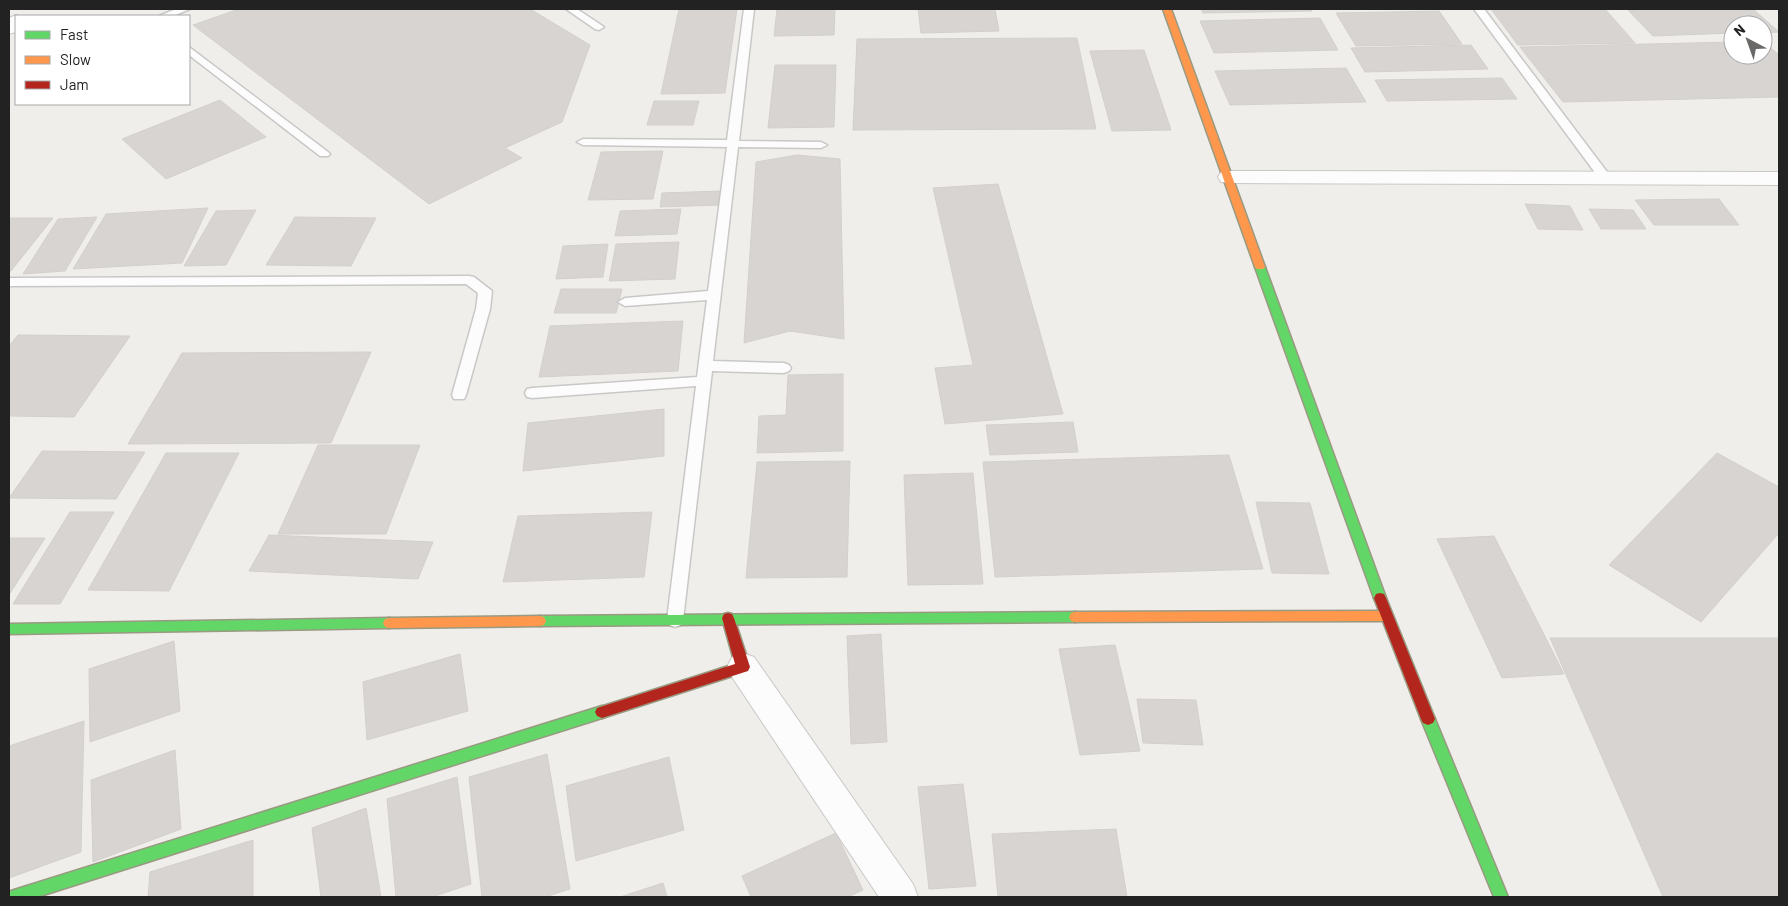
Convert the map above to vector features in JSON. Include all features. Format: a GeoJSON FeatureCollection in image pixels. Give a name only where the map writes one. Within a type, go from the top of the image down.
{"type":"FeatureCollection","features":[{"type":"Feature","properties":{"kind":"street"},"geometry":{"type":"LineString","coordinates":[[1167,9],[1229,176],[1386,616],[1500,897]]}},
{"type":"Feature","properties":{"kind":"street"},"geometry":{"type":"LineString","coordinates":[[1229,176],[1779,179]]}},
{"type":"Feature","properties":{"kind":"street"},"geometry":{"type":"LineString","coordinates":[[9,629],[728,618],[1386,616]]}},
{"type":"Feature","properties":{"kind":"street"},"geometry":{"type":"LineString","coordinates":[[728,618],[743,667],[900,897]]}},
{"type":"Feature","properties":{"kind":"street"},"geometry":{"type":"LineString","coordinates":[[14,897],[76,888],[743,667]]}},
{"type":"Feature","properties":{"kind":"lane"},"geometry":{"type":"LineString","coordinates":[[167,15],[185,9]]}},
{"type":"Feature","properties":{"kind":"lane"},"geometry":{"type":"LineString","coordinates":[[571,9],[599,27]]}},
{"type":"Feature","properties":{"kind":"lane"},"geometry":{"type":"LineString","coordinates":[[675,620],[749,9]]}},
{"type":"Feature","properties":{"kind":"lane"},"geometry":{"type":"LineString","coordinates":[[1479,9],[1606,179]]}},
{"type":"Feature","properties":{"kind":"lane"},"geometry":{"type":"LineString","coordinates":[[190,51],[324,154]]}},
{"type":"Feature","properties":{"kind":"lane"},"geometry":{"type":"LineString","coordinates":[[583,142],[821,144]]}},
{"type":"Feature","properties":{"kind":"lane"},"geometry":{"type":"LineString","coordinates":[[9,282],[469,280],[485,291],[483,309],[459,395]]}},
{"type":"Feature","properties":{"kind":"lane"},"geometry":{"type":"LineString","coordinates":[[625,302],[714,295]]}},
{"type":"Feature","properties":{"kind":"lane"},"geometry":{"type":"LineString","coordinates":[[705,366],[784,368]]}},
{"type":"Feature","properties":{"kind":"lane"},"geometry":{"type":"LineString","coordinates":[[532,393],[704,381]]}},
{"type":"Feature","properties":{"kind":"building"},"geometry":{"type":"Polygon","coordinates":[[[239,9],[530,9],[590,45],[562,122],[505,148],[522,158],[429,204],[193,25],[239,9]]]}},
{"type":"Feature","properties":{"kind":"building"},"geometry":{"type":"Polygon","coordinates":[[[679,9],[737,9],[725,93],[661,94],[679,9]]]}},
{"type":"Feature","properties":{"kind":"building"},"geometry":{"type":"Polygon","coordinates":[[[777,9],[835,9],[834,35],[774,36],[777,9]]]}},
{"type":"Feature","properties":{"kind":"building"},"geometry":{"type":"Polygon","coordinates":[[[918,9],[995,9],[999,31],[921,33],[918,9]]]}},
{"type":"Feature","properties":{"kind":"building"},"geometry":{"type":"Polygon","coordinates":[[[1201,9],[1310,9],[1312,11],[1203,13],[1201,9]]]}},
{"type":"Feature","properties":{"kind":"building"},"geometry":{"type":"Polygon","coordinates":[[[1491,9],[1605,9],[1635,43],[1518,45],[1491,9]]]}},
{"type":"Feature","properties":{"kind":"building"},"geometry":{"type":"Polygon","coordinates":[[[1627,9],[1753,9],[1760,15],[1723,15],[1723,33],[1653,36],[1627,9]]]}},
{"type":"Feature","properties":{"kind":"building"},"geometry":{"type":"Polygon","coordinates":[[[1439,11],[1462,44],[1356,46],[1336,13],[1439,11]]]}},
{"type":"Feature","properties":{"kind":"building"},"geometry":{"type":"Polygon","coordinates":[[[1320,18],[1338,50],[1214,53],[1200,21],[1320,18]]]}},
{"type":"Feature","properties":{"kind":"building"},"geometry":{"type":"Polygon","coordinates":[[[1773,27],[1779,32],[1773,32],[1773,27]]]}},
{"type":"Feature","properties":{"kind":"building"},"geometry":{"type":"Polygon","coordinates":[[[1077,38],[1096,129],[853,130],[857,39],[1077,38]]]}},
{"type":"Feature","properties":{"kind":"building"},"geometry":{"type":"Polygon","coordinates":[[[1723,42],[1723,65],[1773,65],[1773,50],[1779,55],[1779,97],[1563,102],[1520,47],[1723,42]]]}},
{"type":"Feature","properties":{"kind":"building"},"geometry":{"type":"Polygon","coordinates":[[[1471,45],[1488,69],[1365,72],[1351,48],[1471,45]]]}},
{"type":"Feature","properties":{"kind":"building"},"geometry":{"type":"Polygon","coordinates":[[[1144,50],[1171,130],[1112,131],[1090,51],[1144,50]]]}},
{"type":"Feature","properties":{"kind":"building"},"geometry":{"type":"Polygon","coordinates":[[[775,65],[836,65],[834,127],[768,128],[775,65]]]}},
{"type":"Feature","properties":{"kind":"building"},"geometry":{"type":"Polygon","coordinates":[[[1346,68],[1366,102],[1230,105],[1215,71],[1346,68]]]}},
{"type":"Feature","properties":{"kind":"building"},"geometry":{"type":"Polygon","coordinates":[[[1502,78],[1517,99],[1387,101],[1375,80],[1502,78]]]}},
{"type":"Feature","properties":{"kind":"building"},"geometry":{"type":"Polygon","coordinates":[[[220,100],[266,137],[166,179],[122,139],[220,100]]]}},
{"type":"Feature","properties":{"kind":"building"},"geometry":{"type":"Polygon","coordinates":[[[654,101],[699,101],[693,125],[647,125],[654,101]]]}},
{"type":"Feature","properties":{"kind":"building"},"geometry":{"type":"Polygon","coordinates":[[[663,151],[653,199],[588,200],[601,152],[663,151]]]}},
{"type":"Feature","properties":{"kind":"building"},"geometry":{"type":"Polygon","coordinates":[[[797,155],[840,159],[844,339],[790,331],[744,343],[756,162],[797,155]]]}},
{"type":"Feature","properties":{"kind":"building"},"geometry":{"type":"Polygon","coordinates":[[[998,184],[1063,414],[945,424],[935,368],[973,365],[933,188],[998,184]]]}},
{"type":"Feature","properties":{"kind":"building"},"geometry":{"type":"Polygon","coordinates":[[[722,191],[721,205],[660,207],[662,193],[722,191]]]}},
{"type":"Feature","properties":{"kind":"building"},"geometry":{"type":"Polygon","coordinates":[[[1719,199],[1739,225],[1654,225],[1635,200],[1719,199]]]}},
{"type":"Feature","properties":{"kind":"building"},"geometry":{"type":"Polygon","coordinates":[[[1525,204],[1570,206],[1583,230],[1538,229],[1525,204]]]}},
{"type":"Feature","properties":{"kind":"building"},"geometry":{"type":"Polygon","coordinates":[[[208,208],[182,263],[73,269],[106,214],[208,208]]]}},
{"type":"Feature","properties":{"kind":"building"},"geometry":{"type":"Polygon","coordinates":[[[681,209],[677,234],[615,236],[620,211],[681,209]]]}},
{"type":"Feature","properties":{"kind":"building"},"geometry":{"type":"Polygon","coordinates":[[[1589,209],[1633,210],[1646,229],[1601,229],[1589,209]]]}},
{"type":"Feature","properties":{"kind":"building"},"geometry":{"type":"Polygon","coordinates":[[[256,210],[226,265],[184,266],[216,211],[256,210]]]}},
{"type":"Feature","properties":{"kind":"building"},"geometry":{"type":"Polygon","coordinates":[[[97,217],[65,271],[23,274],[58,219],[97,217]]]}},
{"type":"Feature","properties":{"kind":"building"},"geometry":{"type":"Polygon","coordinates":[[[295,217],[376,218],[351,266],[266,265],[295,217]]]}},
{"type":"Feature","properties":{"kind":"building"},"geometry":{"type":"Polygon","coordinates":[[[9,218],[53,218],[11,271],[9,271],[9,218]]]}},
{"type":"Feature","properties":{"kind":"building"},"geometry":{"type":"Polygon","coordinates":[[[679,242],[675,279],[609,281],[616,244],[679,242]]]}},
{"type":"Feature","properties":{"kind":"building"},"geometry":{"type":"Polygon","coordinates":[[[608,244],[603,277],[556,279],[563,246],[608,244]]]}},
{"type":"Feature","properties":{"kind":"building"},"geometry":{"type":"Polygon","coordinates":[[[561,289],[622,289],[616,313],[554,313],[561,289]]]}},
{"type":"Feature","properties":{"kind":"building"},"geometry":{"type":"Polygon","coordinates":[[[683,321],[678,371],[539,377],[550,326],[683,321]]]}},
{"type":"Feature","properties":{"kind":"building"},"geometry":{"type":"Polygon","coordinates":[[[18,335],[130,336],[74,417],[9,416],[9,346],[18,335]]]}},
{"type":"Feature","properties":{"kind":"building"},"geometry":{"type":"Polygon","coordinates":[[[371,352],[331,443],[128,444],[182,353],[371,352]]]}},
{"type":"Feature","properties":{"kind":"building"},"geometry":{"type":"Polygon","coordinates":[[[843,374],[843,451],[757,453],[759,416],[786,415],[788,375],[843,374]]]}},
{"type":"Feature","properties":{"kind":"building"},"geometry":{"type":"Polygon","coordinates":[[[664,409],[664,456],[523,471],[528,423],[664,409]]]}},
{"type":"Feature","properties":{"kind":"building"},"geometry":{"type":"Polygon","coordinates":[[[1073,422],[1078,452],[990,455],[986,425],[1073,422]]]}},
{"type":"Feature","properties":{"kind":"building"},"geometry":{"type":"Polygon","coordinates":[[[318,445],[420,445],[386,534],[278,534],[318,445]]]}},
{"type":"Feature","properties":{"kind":"building"},"geometry":{"type":"Polygon","coordinates":[[[42,451],[145,452],[116,499],[9,498],[42,451]]]}},
{"type":"Feature","properties":{"kind":"building"},"geometry":{"type":"Polygon","coordinates":[[[166,453],[239,453],[169,591],[88,590],[166,453]]]}},
{"type":"Feature","properties":{"kind":"building"},"geometry":{"type":"Polygon","coordinates":[[[1717,453],[1779,487],[1779,533],[1701,622],[1609,565],[1717,453]]]}},
{"type":"Feature","properties":{"kind":"building"},"geometry":{"type":"Polygon","coordinates":[[[1229,455],[1263,569],[995,577],[983,462],[1229,455]]]}},
{"type":"Feature","properties":{"kind":"building"},"geometry":{"type":"Polygon","coordinates":[[[850,461],[847,577],[746,578],[757,462],[850,461]]]}},
{"type":"Feature","properties":{"kind":"building"},"geometry":{"type":"Polygon","coordinates":[[[973,473],[983,584],[908,585],[904,475],[973,473]]]}},
{"type":"Feature","properties":{"kind":"building"},"geometry":{"type":"Polygon","coordinates":[[[1256,502],[1310,503],[1329,574],[1272,573],[1256,502]]]}},
{"type":"Feature","properties":{"kind":"building"},"geometry":{"type":"Polygon","coordinates":[[[70,512],[114,512],[60,604],[13,604],[70,512]]]}},
{"type":"Feature","properties":{"kind":"building"},"geometry":{"type":"Polygon","coordinates":[[[652,512],[644,577],[503,582],[518,516],[652,512]]]}},
{"type":"Feature","properties":{"kind":"building"},"geometry":{"type":"Polygon","coordinates":[[[269,535],[433,542],[418,579],[249,571],[269,535]]]}},
{"type":"Feature","properties":{"kind":"building"},"geometry":{"type":"Polygon","coordinates":[[[1494,536],[1564,674],[1502,678],[1437,539],[1494,536]]]}},
{"type":"Feature","properties":{"kind":"building"},"geometry":{"type":"Polygon","coordinates":[[[9,538],[45,538],[9,595],[9,538]]]}},
{"type":"Feature","properties":{"kind":"building"},"geometry":{"type":"Polygon","coordinates":[[[881,634],[887,742],[851,744],[847,636],[881,634]]]}},
{"type":"Feature","properties":{"kind":"building"},"geometry":{"type":"Polygon","coordinates":[[[1550,638],[1779,638],[1779,897],[1663,897],[1550,638]]]}},
{"type":"Feature","properties":{"kind":"building"},"geometry":{"type":"Polygon","coordinates":[[[174,641],[180,711],[90,742],[89,669],[174,641]]]}},
{"type":"Feature","properties":{"kind":"building"},"geometry":{"type":"Polygon","coordinates":[[[1115,645],[1140,751],[1080,755],[1059,649],[1115,645]]]}},
{"type":"Feature","properties":{"kind":"building"},"geometry":{"type":"Polygon","coordinates":[[[460,654],[468,711],[367,740],[363,682],[460,654]]]}},
{"type":"Feature","properties":{"kind":"building"},"geometry":{"type":"Polygon","coordinates":[[[1137,699],[1196,700],[1203,745],[1143,743],[1137,699]]]}},
{"type":"Feature","properties":{"kind":"building"},"geometry":{"type":"Polygon","coordinates":[[[84,721],[81,852],[9,878],[9,746],[84,721]]]}},
{"type":"Feature","properties":{"kind":"building"},"geometry":{"type":"Polygon","coordinates":[[[175,750],[181,829],[93,862],[91,780],[175,750]]]}},
{"type":"Feature","properties":{"kind":"building"},"geometry":{"type":"Polygon","coordinates":[[[547,754],[570,889],[545,897],[482,897],[469,777],[547,754]]]}},
{"type":"Feature","properties":{"kind":"building"},"geometry":{"type":"Polygon","coordinates":[[[669,757],[684,830],[576,861],[566,786],[669,757]]]}},
{"type":"Feature","properties":{"kind":"building"},"geometry":{"type":"Polygon","coordinates":[[[457,777],[471,884],[432,897],[396,897],[387,799],[457,777]]]}},
{"type":"Feature","properties":{"kind":"building"},"geometry":{"type":"Polygon","coordinates":[[[963,784],[976,886],[929,889],[918,787],[963,784]]]}},
{"type":"Feature","properties":{"kind":"building"},"geometry":{"type":"Polygon","coordinates":[[[366,808],[381,897],[321,897],[312,828],[366,808]]]}},
{"type":"Feature","properties":{"kind":"building"},"geometry":{"type":"Polygon","coordinates":[[[1116,829],[1127,897],[998,897],[992,834],[1116,829]]]}},
{"type":"Feature","properties":{"kind":"building"},"geometry":{"type":"Polygon","coordinates":[[[836,833],[863,890],[848,897],[751,897],[742,876],[836,833]]]}},
{"type":"Feature","properties":{"kind":"building"},"geometry":{"type":"Polygon","coordinates":[[[253,840],[253,897],[148,897],[150,872],[253,840]]]}},
{"type":"Feature","properties":{"kind":"building"},"geometry":{"type":"Polygon","coordinates":[[[663,883],[667,897],[620,897],[663,883]]]}},
{"type":"Feature","properties":{"kind":"traffic: fast"},"geometry":{"type":"LineString","coordinates":[[1260,267],[1380,598]]}},
{"type":"Feature","properties":{"kind":"traffic: fast"},"geometry":{"type":"LineString","coordinates":[[540,621],[1075,617]]}},
{"type":"Feature","properties":{"kind":"traffic: fast"},"geometry":{"type":"LineString","coordinates":[[9,629],[389,623]]}},
{"type":"Feature","properties":{"kind":"traffic: fast"},"geometry":{"type":"LineString","coordinates":[[14,897],[602,712]]}},
{"type":"Feature","properties":{"kind":"traffic: fast"},"geometry":{"type":"LineString","coordinates":[[1428,719],[1501,897]]}},
{"type":"Feature","properties":{"kind":"traffic: slow"},"geometry":{"type":"LineString","coordinates":[[1167,9],[1260,267]]}},
{"type":"Feature","properties":{"kind":"traffic: slow"},"geometry":{"type":"LineString","coordinates":[[1075,617],[1386,616]]}},
{"type":"Feature","properties":{"kind":"traffic: slow"},"geometry":{"type":"LineString","coordinates":[[389,623],[540,621]]}},
{"type":"Feature","properties":{"kind":"traffic: jam"},"geometry":{"type":"LineString","coordinates":[[1380,598],[1428,719]]}},
{"type":"Feature","properties":{"kind":"traffic: jam"},"geometry":{"type":"LineString","coordinates":[[602,712],[743,667],[728,618]]}}]}
